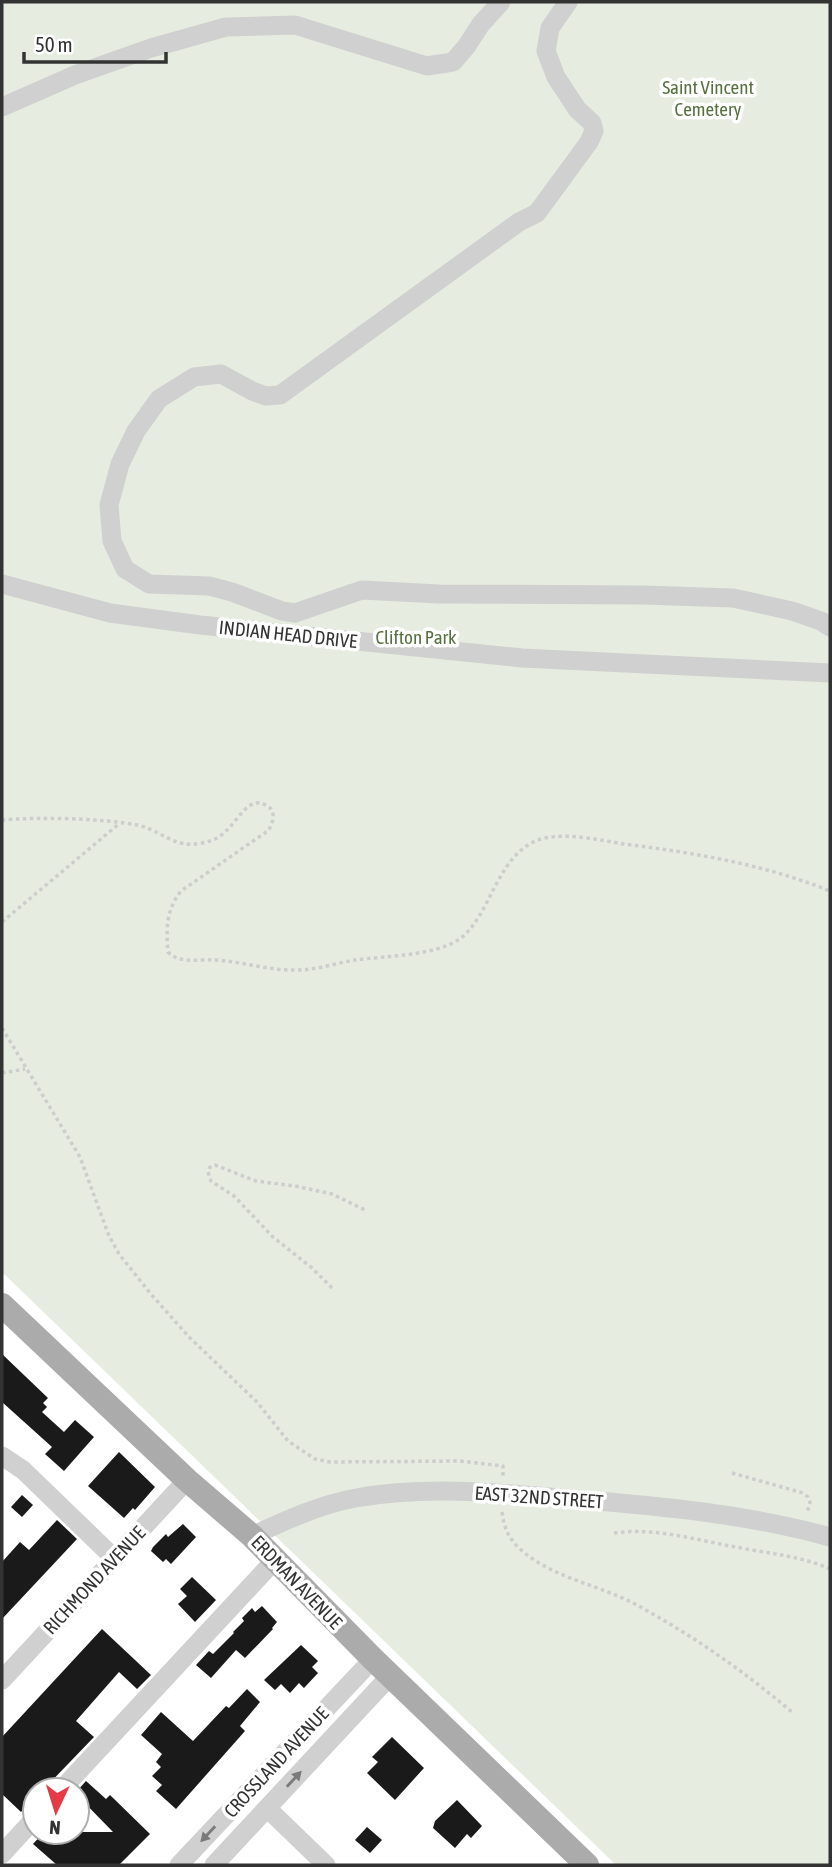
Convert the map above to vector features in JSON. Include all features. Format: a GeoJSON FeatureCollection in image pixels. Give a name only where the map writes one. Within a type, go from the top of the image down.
{"type":"FeatureCollection","features":[{"type":"Feature","properties":{"kind":"main road","name":"ERDMAN AVENUE"},"geometry":{"type":"LineString","coordinates":[[2,1305],[187,1480],[252,1536],[381,1668],[587,1865]]}},
{"type":"Feature","properties":{"kind":"street"},"geometry":{"type":"LineString","coordinates":[[2,107],[87,71],[151,48],[226,27],[295,25],[427,66],[439,65],[453,62],[501,2]]}},
{"type":"Feature","properties":{"kind":"street"},"geometry":{"type":"LineString","coordinates":[[568,2],[550,28],[546,51],[556,77],[577,109],[592,123],[594,131],[589,142],[537,213],[519,222],[280,395],[258,394],[221,374],[194,377],[159,399],[136,431],[120,464],[109,505],[112,541],[125,569],[149,584],[209,586],[295,613],[362,590],[439,594],[643,595],[733,598],[792,611],[830,627]]}},
{"type":"Feature","properties":{"kind":"street","name":"INDIAN HEAD DRIVE"},"geometry":{"type":"LineString","coordinates":[[2,584],[110,612],[200,625],[522,658],[830,673]]}},
{"type":"Feature","properties":{"kind":"street"},"geometry":{"type":"LineString","coordinates":[[2,1456],[23,1470],[114,1558]]}},
{"type":"Feature","properties":{"kind":"street","name":"RICHMOND AVENUE"},"geometry":{"type":"LineString","coordinates":[[2,1680],[187,1480]]}},
{"type":"Feature","properties":{"kind":"street","name":"EAST 32ND STREET"},"geometry":{"type":"LineString","coordinates":[[252,1536],[294,1518],[354,1498],[427,1492],[503,1493],[715,1514],[830,1537]]}},
{"type":"Feature","properties":{"kind":"street"},"geometry":{"type":"LineString","coordinates":[[74,1776],[275,1561]]}},
{"type":"Feature","properties":{"kind":"street","name":"CROSSLAND AVENUE"},"geometry":{"type":"LineString","coordinates":[[214,1865],[267,1808],[381,1668]]}},
{"type":"Feature","properties":{"kind":"street","name":"CROSSLAND AVENUE"},"geometry":{"type":"LineString","coordinates":[[179,1865],[381,1668]]}},
{"type":"Feature","properties":{"kind":"street"},"geometry":{"type":"LineString","coordinates":[[267,1808],[326,1865]]}},
{"type":"Feature","properties":{"kind":"street"},"geometry":{"type":"LineString","coordinates":[[2,1854],[21,1833]]}},
{"type":"Feature","properties":{"kind":"path"},"geometry":{"type":"LineString","coordinates":[[2,820],[139,825],[176,843],[188,845],[216,839],[228,830],[248,806],[257,802],[265,804],[273,816],[269,830],[181,891],[173,902],[168,912],[168,952],[180,959],[231,961],[295,971],[444,947],[458,940],[468,932],[501,874],[520,852],[532,842],[548,837],[594,840],[700,854],[751,865],[830,891]]}},
{"type":"Feature","properties":{"kind":"path"},"geometry":{"type":"LineString","coordinates":[[2,922],[120,823]]}},
{"type":"Feature","properties":{"kind":"path"},"geometry":{"type":"LineString","coordinates":[[2,1028],[80,1157],[109,1236],[119,1254],[158,1302],[257,1402],[288,1441],[315,1460],[330,1462],[460,1461],[503,1466],[503,1525],[509,1538],[528,1555],[561,1574],[633,1603],[694,1639],[730,1661],[793,1713]]}},
{"type":"Feature","properties":{"kind":"path"},"geometry":{"type":"LineString","coordinates":[[2,1073],[25,1069]]}},
{"type":"Feature","properties":{"kind":"path"},"geometry":{"type":"LineString","coordinates":[[332,1288],[273,1237],[234,1196],[211,1181],[208,1177],[210,1167],[224,1168],[256,1181],[304,1187],[332,1194],[365,1210]]}},
{"type":"Feature","properties":{"kind":"path"},"geometry":{"type":"LineString","coordinates":[[732,1473],[790,1488],[808,1497],[810,1502],[803,1530]]}},
{"type":"Feature","properties":{"kind":"path"},"geometry":{"type":"LineString","coordinates":[[614,1533],[635,1530],[677,1535],[798,1557],[830,1569]]}},
{"type":"Feature","properties":{"kind":"green space","name":"Clifton Park"},"geometry":{"type":"Polygon","coordinates":[[[2,2],[830,2],[830,1865],[616,1865],[2,1272],[2,2]]]}},
{"type":"Feature","properties":{"kind":"building"},"geometry":{"type":"Polygon","coordinates":[[[2,1354],[48,1398],[43,1403],[47,1407],[42,1412],[64,1432],[75,1420],[94,1437],[64,1471],[45,1454],[52,1447],[2,1402],[2,1354]]]}},
{"type":"Feature","properties":{"kind":"building"},"geometry":{"type":"Polygon","coordinates":[[[119,1452],[155,1487],[135,1510],[133,1508],[124,1518],[88,1486],[119,1452]]]}},
{"type":"Feature","properties":{"kind":"building"},"geometry":{"type":"Polygon","coordinates":[[[22,1495],[33,1505],[22,1517],[11,1507],[22,1495]]]}},
{"type":"Feature","properties":{"kind":"building"},"geometry":{"type":"Polygon","coordinates":[[[57,1520],[77,1539],[2,1619],[2,1562],[20,1542],[29,1550],[57,1520]]]}},
{"type":"Feature","properties":{"kind":"building"},"geometry":{"type":"Polygon","coordinates":[[[183,1524],[196,1537],[171,1564],[166,1559],[163,1562],[151,1551],[153,1547],[166,1534],[168,1537],[183,1524]]]}},
{"type":"Feature","properties":{"kind":"building"},"geometry":{"type":"Polygon","coordinates":[[[192,1577],[216,1600],[195,1622],[178,1604],[187,1596],[180,1589],[192,1577]]]}},
{"type":"Feature","properties":{"kind":"building"},"geometry":{"type":"Polygon","coordinates":[[[262,1606],[277,1622],[245,1658],[236,1650],[211,1678],[196,1665],[209,1651],[213,1654],[234,1633],[244,1621],[242,1618],[252,1608],[255,1612],[262,1606]]]}},
{"type":"Feature","properties":{"kind":"building"},"geometry":{"type":"Polygon","coordinates":[[[102,1629],[151,1675],[137,1689],[119,1672],[76,1721],[94,1737],[56,1776],[21,1776],[21,1812],[2,1794],[2,1737],[102,1629]]]}},
{"type":"Feature","properties":{"kind":"building"},"geometry":{"type":"Polygon","coordinates":[[[301,1645],[318,1661],[312,1667],[318,1673],[304,1688],[299,1683],[290,1693],[281,1684],[275,1690],[264,1680],[301,1645]]]}},
{"type":"Feature","properties":{"kind":"building"},"geometry":{"type":"Polygon","coordinates":[[[247,1689],[260,1702],[240,1726],[245,1731],[176,1809],[156,1791],[162,1785],[152,1776],[161,1767],[156,1762],[162,1754],[141,1735],[161,1712],[193,1741],[226,1706],[229,1708],[247,1689]]]}},
{"type":"Feature","properties":{"kind":"building"},"geometry":{"type":"Polygon","coordinates":[[[392,1737],[424,1768],[395,1800],[367,1773],[378,1762],[372,1757],[392,1737]]]}},
{"type":"Feature","properties":{"kind":"building"},"geometry":{"type":"Polygon","coordinates":[[[91,1786],[106,1799],[110,1795],[150,1834],[119,1865],[57,1865],[35,1846],[91,1846],[91,1832],[113,1832],[91,1809],[91,1786]]]}},
{"type":"Feature","properties":{"kind":"building"},"geometry":{"type":"Polygon","coordinates":[[[457,1800],[482,1826],[471,1838],[467,1834],[455,1848],[433,1828],[435,1821],[457,1800]]]}},
{"type":"Feature","properties":{"kind":"building"},"geometry":{"type":"Polygon","coordinates":[[[367,1827],[382,1840],[370,1853],[355,1840],[367,1827]]]}},
{"type":"Feature","properties":{"kind":"park label","name":"Saint Vincent Cemetery"},"geometry":{"type":"Point","coordinates":[708,98]}}]}
